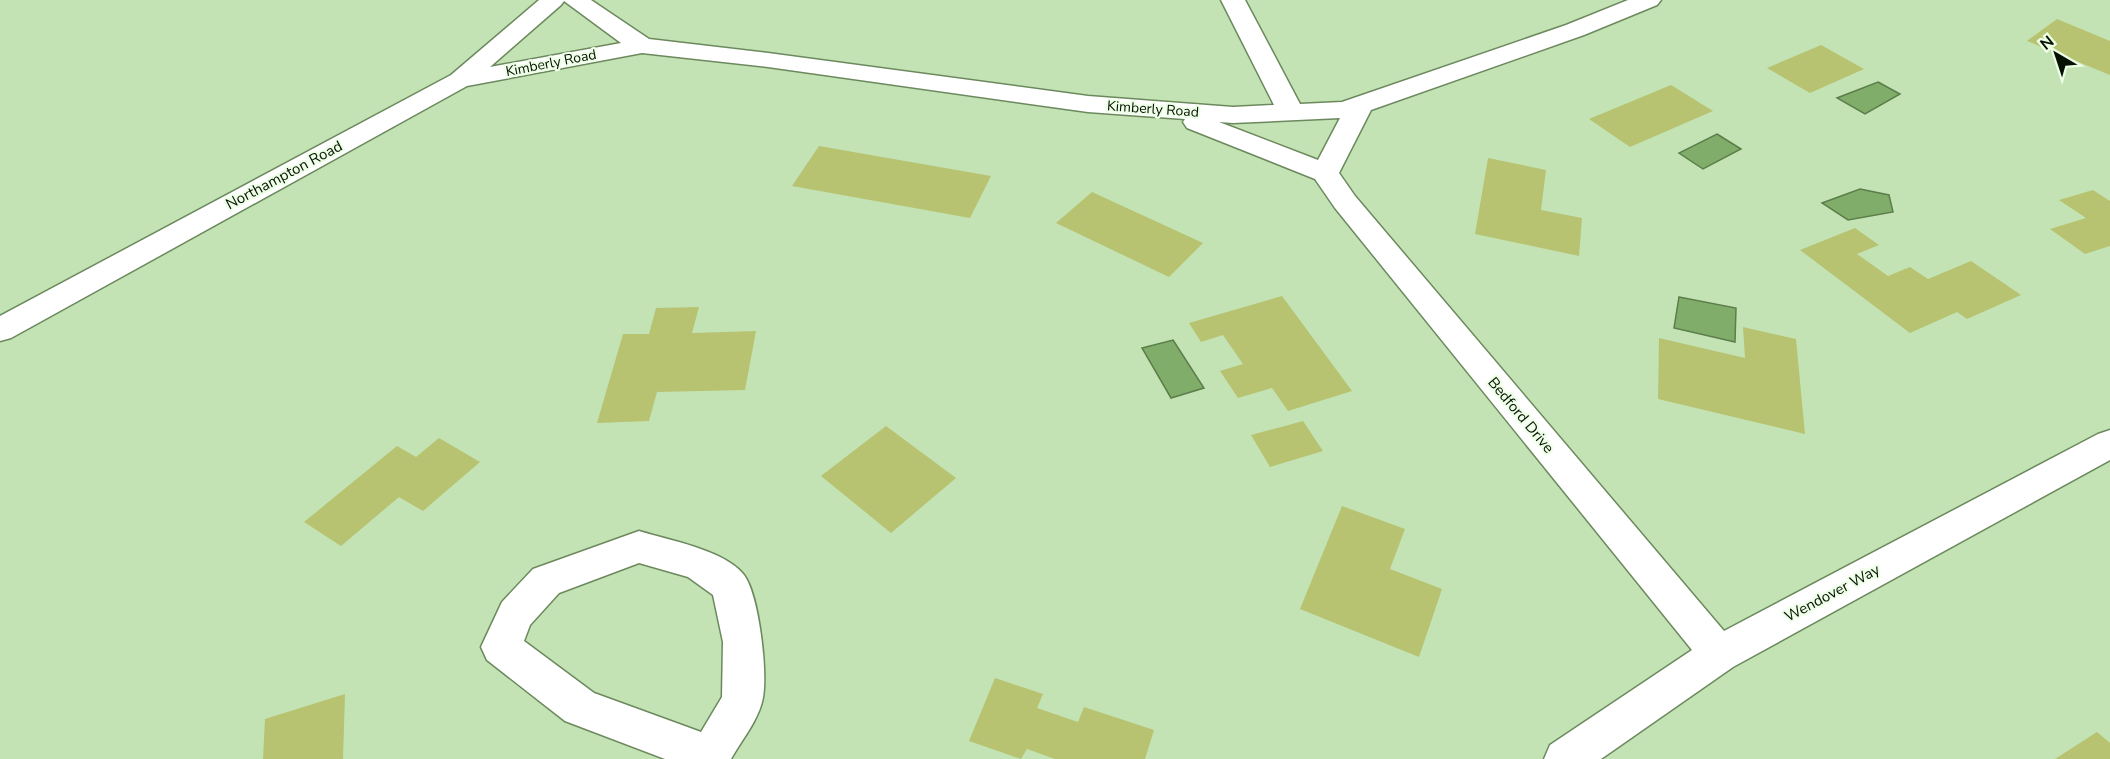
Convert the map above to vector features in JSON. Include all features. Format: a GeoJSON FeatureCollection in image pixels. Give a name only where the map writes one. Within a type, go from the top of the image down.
{"type":"FeatureCollection","features":[{"type":"Feature","properties":{"kind":"street","name":"Northampton Road"},"geometry":{"type":"LineString","coordinates":[[0,330],[460,81],[553,0]]}},
{"type":"Feature","properties":{"kind":"street","name":"Kimberly Road"},"geometry":{"type":"LineString","coordinates":[[574,0],[642,46]]}},
{"type":"Feature","properties":{"kind":"street"},"geometry":{"type":"LineString","coordinates":[[1233,0],[1291,112]]}},
{"type":"Feature","properties":{"kind":"street","name":"Kimberly Road"},"geometry":{"type":"LineString","coordinates":[[460,81],[642,46],[768,60],[1088,104],[1233,115],[1345,110],[1575,30],[1649,0]]}},
{"type":"Feature","properties":{"kind":"street"},"geometry":{"type":"LineString","coordinates":[[1164,110],[1325,172],[1361,104]]}},
{"type":"Feature","properties":{"kind":"street","name":"Bedford Drive"},"geometry":{"type":"LineString","coordinates":[[1325,172],[1345,202],[1719,654]]}},
{"type":"Feature","properties":{"kind":"street","name":"Wendover Way"},"geometry":{"type":"LineString","coordinates":[[1565,759],[1719,654],[2110,444]]}},
{"type":"Feature","properties":{"kind":"street"},"geometry":{"type":"LineString","coordinates":[[639,547],[699,564],[730,586],[743,642],[742,701],[710,758],[580,707],[501,647],[516,614],[546,581],[639,547]]}},
{"type":"Feature","properties":{"kind":"shaded area"},"geometry":{"type":"Polygon","coordinates":[[[1878,82],[1900,94],[1865,114],[1837,98],[1878,82]]]}},
{"type":"Feature","properties":{"kind":"shaded area"},"geometry":{"type":"Polygon","coordinates":[[[1717,134],[1741,149],[1703,169],[1679,153],[1717,134]]]}},
{"type":"Feature","properties":{"kind":"shaded area"},"geometry":{"type":"Polygon","coordinates":[[[1860,189],[1889,195],[1893,212],[1848,220],[1822,203],[1860,189]]]}},
{"type":"Feature","properties":{"kind":"shaded area"},"geometry":{"type":"Polygon","coordinates":[[[1679,297],[1736,308],[1735,342],[1674,328],[1679,297]]]}},
{"type":"Feature","properties":{"kind":"shaded area"},"geometry":{"type":"Polygon","coordinates":[[[1173,340],[1204,388],[1171,398],[1142,348],[1173,340]]]}},
{"type":"Feature","properties":{"kind":"building"},"geometry":{"type":"Polygon","coordinates":[[[2057,19],[2110,41],[2110,75],[2027,41],[2057,19]]]}},
{"type":"Feature","properties":{"kind":"building"},"geometry":{"type":"Polygon","coordinates":[[[1821,45],[1864,69],[1810,93],[1767,68],[1821,45]]]}},
{"type":"Feature","properties":{"kind":"building"},"geometry":{"type":"Polygon","coordinates":[[[1671,85],[1713,111],[1630,147],[1589,119],[1671,85]]]}},
{"type":"Feature","properties":{"kind":"building"},"geometry":{"type":"Polygon","coordinates":[[[819,146],[991,176],[970,218],[792,186],[819,146]]]}},
{"type":"Feature","properties":{"kind":"building"},"geometry":{"type":"Polygon","coordinates":[[[1488,158],[1546,170],[1541,210],[1582,218],[1579,256],[1475,234],[1488,158]]]}},
{"type":"Feature","properties":{"kind":"building"},"geometry":{"type":"Polygon","coordinates":[[[2093,190],[2110,201],[2110,246],[2085,254],[2050,229],[2086,218],[2059,200],[2093,190]]]}},
{"type":"Feature","properties":{"kind":"building"},"geometry":{"type":"Polygon","coordinates":[[[1092,192],[1203,243],[1169,277],[1056,223],[1092,192]]]}},
{"type":"Feature","properties":{"kind":"building"},"geometry":{"type":"Polygon","coordinates":[[[1855,228],[1879,245],[1857,254],[1888,276],[1910,267],[1928,279],[1971,261],[2021,295],[1967,319],[1957,312],[1910,333],[1800,250],[1855,228]]]}},
{"type":"Feature","properties":{"kind":"building"},"geometry":{"type":"Polygon","coordinates":[[[1282,296],[1352,391],[1288,411],[1272,388],[1238,398],[1220,371],[1243,364],[1223,335],[1201,342],[1189,323],[1282,296]]]}},
{"type":"Feature","properties":{"kind":"building"},"geometry":{"type":"Polygon","coordinates":[[[699,307],[692,333],[756,331],[745,390],[657,392],[649,421],[597,423],[623,334],[649,334],[656,308],[699,307]]]}},
{"type":"Feature","properties":{"kind":"building"},"geometry":{"type":"Polygon","coordinates":[[[1743,327],[1796,339],[1805,434],[1658,399],[1659,338],[1745,358],[1743,327]]]}},
{"type":"Feature","properties":{"kind":"building"},"geometry":{"type":"Polygon","coordinates":[[[1303,421],[1323,451],[1270,467],[1251,435],[1303,421]]]}},
{"type":"Feature","properties":{"kind":"building"},"geometry":{"type":"Polygon","coordinates":[[[886,426],[956,478],[891,533],[821,476],[886,426]]]}},
{"type":"Feature","properties":{"kind":"building"},"geometry":{"type":"Polygon","coordinates":[[[439,438],[480,462],[423,511],[399,497],[341,546],[304,522],[397,446],[416,457],[439,438]]]}},
{"type":"Feature","properties":{"kind":"building"},"geometry":{"type":"Polygon","coordinates":[[[1342,506],[1405,529],[1390,569],[1442,589],[1419,657],[1300,609],[1342,506]]]}},
{"type":"Feature","properties":{"kind":"building"},"geometry":{"type":"Polygon","coordinates":[[[995,678],[1043,694],[1037,708],[1078,722],[1084,707],[1154,730],[1145,759],[1055,759],[1027,749],[1021,759],[969,741],[995,678]]]}},
{"type":"Feature","properties":{"kind":"building"},"geometry":{"type":"Polygon","coordinates":[[[345,694],[343,759],[263,759],[265,719],[345,694]]]}},
{"type":"Feature","properties":{"kind":"building"},"geometry":{"type":"Polygon","coordinates":[[[2097,732],[2110,743],[2110,759],[2055,759],[2097,732]]]}}]}
